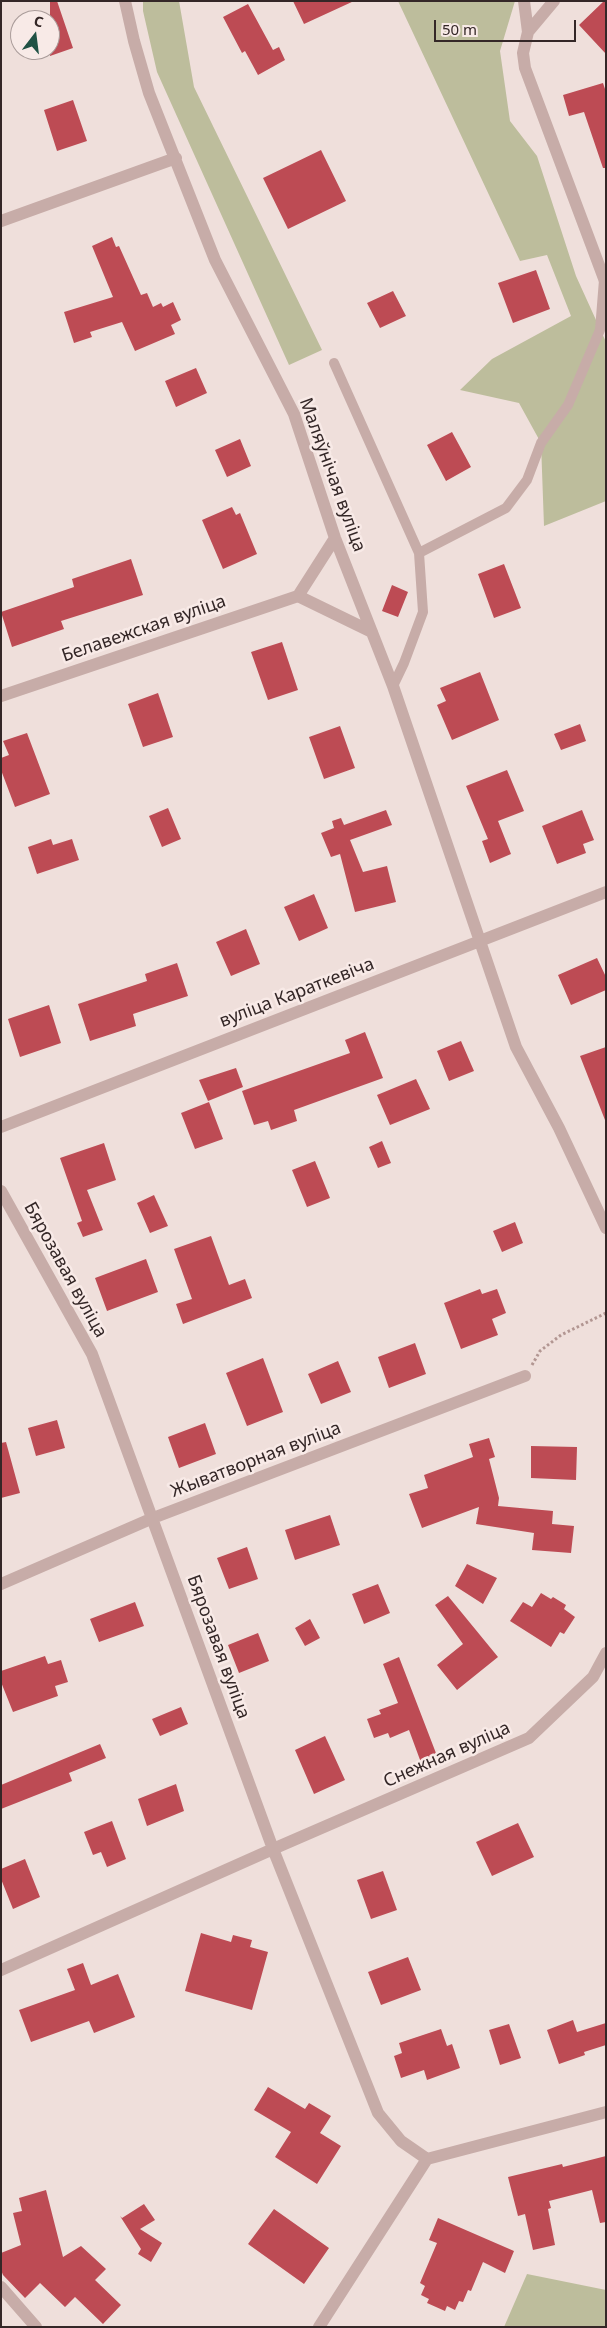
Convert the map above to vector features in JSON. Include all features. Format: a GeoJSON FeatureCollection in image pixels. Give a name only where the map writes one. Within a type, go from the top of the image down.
{"type":"FeatureCollection","features":[{"type":"Feature","properties":{"kind":"street","name":"Маляўнічая вуліца"},"geometry":{"type":"LineString","coordinates":[[126,1],[134,41],[149,93],[216,260],[294,414],[336,538],[392,686],[480,940]]}},
{"type":"Feature","properties":{"kind":"street"},"geometry":{"type":"LineString","coordinates":[[524,1],[528,32],[523,53],[530,85],[553,140],[605,282]]}},
{"type":"Feature","properties":{"kind":"street"},"geometry":{"type":"LineString","coordinates":[[528,32],[554,1]]}},
{"type":"Feature","properties":{"kind":"street"},"geometry":{"type":"LineString","coordinates":[[1,220],[176,158]]}},
{"type":"Feature","properties":{"kind":"street"},"geometry":{"type":"LineString","coordinates":[[336,538],[298,596],[372,632]]}},
{"type":"Feature","properties":{"kind":"street","name":"Белавежская вуліца"},"geometry":{"type":"LineString","coordinates":[[1,696],[298,596]]}},
{"type":"Feature","properties":{"kind":"street","name":"вуліца Караткевіча"},"geometry":{"type":"LineString","coordinates":[[1,1127],[606,892]]}},
{"type":"Feature","properties":{"kind":"street"},"geometry":{"type":"LineString","coordinates":[[480,940],[516,1047],[559,1128],[606,1228]]}},
{"type":"Feature","properties":{"kind":"street","name":"Бярозавая вуліца"},"geometry":{"type":"LineString","coordinates":[[1,1191],[92,1354],[273,1850],[378,2113],[401,2141],[427,2159]]}},
{"type":"Feature","properties":{"kind":"street","name":"Жыватворная вуліца"},"geometry":{"type":"LineString","coordinates":[[1,1584],[153,1518],[526,1376]]}},
{"type":"Feature","properties":{"kind":"street","name":"Снежная вуліца"},"geometry":{"type":"LineString","coordinates":[[273,1850],[529,1738],[593,1677],[606,1653]]}},
{"type":"Feature","properties":{"kind":"street"},"geometry":{"type":"LineString","coordinates":[[1,1970],[273,1850]]}},
{"type":"Feature","properties":{"kind":"street"},"geometry":{"type":"LineString","coordinates":[[319,2327],[427,2159],[606,2112]]}},
{"type":"Feature","properties":{"kind":"street"},"geometry":{"type":"LineString","coordinates":[[1,2287],[36,2327]]}},
{"type":"Feature","properties":{"kind":"lane"},"geometry":{"type":"LineString","coordinates":[[419,552],[506,508],[527,480],[541,443],[568,405],[600,330],[605,282]]}},
{"type":"Feature","properties":{"kind":"lane"},"geometry":{"type":"LineString","coordinates":[[334,363],[419,552],[423,612],[404,663],[392,686]]}},
{"type":"Feature","properties":{"kind":"path"},"geometry":{"type":"LineString","coordinates":[[526,1376],[540,1351],[560,1335],[606,1313]]}},
{"type":"Feature","properties":{"kind":"green space"},"geometry":{"type":"Polygon","coordinates":[[[143,1],[179,1],[194,87],[322,350],[289,365],[157,72],[143,11],[143,1]]]}},
{"type":"Feature","properties":{"kind":"green space"},"geometry":{"type":"Polygon","coordinates":[[[398,1],[515,1],[500,51],[510,121],[537,156],[576,276],[606,342],[606,501],[544,526],[541,443],[519,403],[460,390],[492,359],[571,316],[547,255],[520,261],[398,1]]]}},
{"type":"Feature","properties":{"kind":"green space"},"geometry":{"type":"Polygon","coordinates":[[[527,2274],[606,2290],[606,2327],[504,2327],[527,2274]]]}},
{"type":"Feature","properties":{"kind":"building"},"geometry":{"type":"Polygon","coordinates":[[[50,1],[57,1],[73,48],[60,53],[60,10],[50,10],[50,1]]]}},
{"type":"Feature","properties":{"kind":"building"},"geometry":{"type":"Polygon","coordinates":[[[293,1],[354,1],[304,24],[293,1]]]}},
{"type":"Feature","properties":{"kind":"building"},"geometry":{"type":"Polygon","coordinates":[[[606,1],[606,54],[579,25],[606,1]]]}},
{"type":"Feature","properties":{"kind":"building"},"geometry":{"type":"Polygon","coordinates":[[[248,4],[273,50],[279,47],[285,60],[258,75],[245,51],[242,53],[223,17],[248,4]]]}},
{"type":"Feature","properties":{"kind":"building"},"geometry":{"type":"Polygon","coordinates":[[[603,83],[606,92],[606,168],[603,168],[584,112],[569,116],[563,95],[603,83]]]}},
{"type":"Feature","properties":{"kind":"building"},"geometry":{"type":"Polygon","coordinates":[[[73,100],[87,141],[57,151],[44,110],[73,100]]]}},
{"type":"Feature","properties":{"kind":"building"},"geometry":{"type":"Polygon","coordinates":[[[321,150],[346,201],[288,229],[263,178],[321,150]]]}},
{"type":"Feature","properties":{"kind":"building"},"geometry":{"type":"Polygon","coordinates":[[[112,237],[116,247],[119,246],[141,295],[147,293],[153,307],[161,303],[163,307],[173,302],[181,320],[171,325],[175,334],[135,351],[122,322],[90,332],[92,337],[74,343],[64,312],[113,297],[92,246],[112,237]]]}},
{"type":"Feature","properties":{"kind":"building"},"geometry":{"type":"Polygon","coordinates":[[[536,270],[550,309],[513,323],[498,283],[536,270]]]}},
{"type":"Feature","properties":{"kind":"building"},"geometry":{"type":"Polygon","coordinates":[[[393,291],[406,316],[380,328],[367,303],[393,291]]]}},
{"type":"Feature","properties":{"kind":"building"},"geometry":{"type":"Polygon","coordinates":[[[196,368],[207,393],[176,407],[165,381],[196,368]]]}},
{"type":"Feature","properties":{"kind":"building"},"geometry":{"type":"Polygon","coordinates":[[[452,432],[471,467],[446,481],[427,445],[452,432]]]}},
{"type":"Feature","properties":{"kind":"building"},"geometry":{"type":"Polygon","coordinates":[[[240,439],[251,466],[227,477],[215,450],[240,439]]]}},
{"type":"Feature","properties":{"kind":"building"},"geometry":{"type":"Polygon","coordinates":[[[232,507],[236,515],[240,513],[257,554],[223,569],[202,520],[232,507]]]}},
{"type":"Feature","properties":{"kind":"building"},"geometry":{"type":"Polygon","coordinates":[[[131,559],[143,595],[61,621],[64,629],[12,647],[1,612],[74,587],[72,579],[131,559]]]}},
{"type":"Feature","properties":{"kind":"building"},"geometry":{"type":"Polygon","coordinates":[[[504,564],[521,608],[494,618],[478,574],[504,564]]]}},
{"type":"Feature","properties":{"kind":"building"},"geometry":{"type":"Polygon","coordinates":[[[392,585],[408,592],[398,617],[382,611],[392,585]]]}},
{"type":"Feature","properties":{"kind":"building"},"geometry":{"type":"Polygon","coordinates":[[[282,642],[298,690],[268,700],[251,652],[282,642]]]}},
{"type":"Feature","properties":{"kind":"building"},"geometry":{"type":"Polygon","coordinates":[[[480,672],[499,720],[452,740],[437,705],[446,701],[440,688],[480,672]]]}},
{"type":"Feature","properties":{"kind":"building"},"geometry":{"type":"Polygon","coordinates":[[[158,693],[173,737],[143,747],[128,704],[158,693]]]}},
{"type":"Feature","properties":{"kind":"building"},"geometry":{"type":"Polygon","coordinates":[[[580,724],[586,741],[561,750],[554,734],[580,724]]]}},
{"type":"Feature","properties":{"kind":"building"},"geometry":{"type":"Polygon","coordinates":[[[340,726],[355,768],[324,779],[309,737],[340,726]]]}},
{"type":"Feature","properties":{"kind":"building"},"geometry":{"type":"Polygon","coordinates":[[[27,733],[50,794],[15,807],[1,770],[1,758],[9,755],[3,741],[27,733]]]}},
{"type":"Feature","properties":{"kind":"building"},"geometry":{"type":"Polygon","coordinates":[[[507,770],[524,811],[498,821],[511,854],[490,863],[482,841],[488,839],[466,786],[507,770]]]}},
{"type":"Feature","properties":{"kind":"building"},"geometry":{"type":"Polygon","coordinates":[[[168,808],[181,839],[162,847],[149,816],[168,808]]]}},
{"type":"Feature","properties":{"kind":"building"},"geometry":{"type":"Polygon","coordinates":[[[386,810],[392,825],[350,840],[363,872],[387,866],[396,902],[355,912],[340,854],[331,857],[321,833],[334,828],[332,821],[341,818],[344,825],[386,810]]]}},
{"type":"Feature","properties":{"kind":"building"},"geometry":{"type":"Polygon","coordinates":[[[582,810],[594,840],[583,844],[586,853],[557,864],[542,826],[582,810]]]}},
{"type":"Feature","properties":{"kind":"building"},"geometry":{"type":"Polygon","coordinates":[[[51,839],[53,845],[72,839],[79,860],[37,874],[28,847],[51,839]]]}},
{"type":"Feature","properties":{"kind":"building"},"geometry":{"type":"Polygon","coordinates":[[[314,894],[328,928],[299,941],[284,907],[314,894]]]}},
{"type":"Feature","properties":{"kind":"building"},"geometry":{"type":"Polygon","coordinates":[[[246,929],[260,964],[231,976],[216,942],[246,929]]]}},
{"type":"Feature","properties":{"kind":"building"},"geometry":{"type":"Polygon","coordinates":[[[597,958],[606,977],[606,990],[571,1005],[558,975],[597,958]]]}},
{"type":"Feature","properties":{"kind":"building"},"geometry":{"type":"Polygon","coordinates":[[[177,963],[188,996],[133,1014],[136,1026],[90,1041],[78,1004],[147,981],[145,974],[177,963]]]}},
{"type":"Feature","properties":{"kind":"building"},"geometry":{"type":"Polygon","coordinates":[[[49,1005],[61,1043],[20,1057],[8,1019],[49,1005]]]}},
{"type":"Feature","properties":{"kind":"building"},"geometry":{"type":"Polygon","coordinates":[[[365,1032],[383,1078],[294,1110],[297,1121],[271,1130],[268,1121],[254,1125],[242,1091],[350,1053],[345,1040],[365,1032]]]}},
{"type":"Feature","properties":{"kind":"building"},"geometry":{"type":"Polygon","coordinates":[[[461,1041],[474,1071],[449,1081],[437,1051],[461,1041]]]}},
{"type":"Feature","properties":{"kind":"building"},"geometry":{"type":"Polygon","coordinates":[[[606,1047],[606,1120],[605,1120],[580,1056],[606,1047]]]}},
{"type":"Feature","properties":{"kind":"building"},"geometry":{"type":"Polygon","coordinates":[[[236,1068],[243,1087],[208,1101],[199,1080],[236,1068]]]}},
{"type":"Feature","properties":{"kind":"building"},"geometry":{"type":"Polygon","coordinates":[[[416,1079],[430,1109],[390,1125],[377,1095],[416,1079]]]}},
{"type":"Feature","properties":{"kind":"building"},"geometry":{"type":"Polygon","coordinates":[[[209,1102],[223,1139],[195,1149],[181,1113],[209,1102]]]}},
{"type":"Feature","properties":{"kind":"building"},"geometry":{"type":"Polygon","coordinates":[[[382,1141],[391,1163],[378,1168],[369,1147],[382,1141]]]}},
{"type":"Feature","properties":{"kind":"building"},"geometry":{"type":"Polygon","coordinates":[[[104,1143],[116,1180],[87,1190],[103,1230],[83,1237],[77,1223],[82,1221],[60,1158],[104,1143]]]}},
{"type":"Feature","properties":{"kind":"building"},"geometry":{"type":"Polygon","coordinates":[[[315,1161],[330,1198],[307,1207],[292,1170],[315,1161]]]}},
{"type":"Feature","properties":{"kind":"building"},"geometry":{"type":"Polygon","coordinates":[[[154,1195],[168,1226],[150,1233],[137,1203],[154,1195]]]}},
{"type":"Feature","properties":{"kind":"building"},"geometry":{"type":"Polygon","coordinates":[[[515,1222],[523,1243],[502,1252],[493,1231],[515,1222]]]}},
{"type":"Feature","properties":{"kind":"building"},"geometry":{"type":"Polygon","coordinates":[[[211,1236],[229,1285],[245,1279],[252,1298],[183,1324],[176,1304],[192,1299],[174,1249],[211,1236]]]}},
{"type":"Feature","properties":{"kind":"building"},"geometry":{"type":"Polygon","coordinates":[[[146,1259],[158,1292],[107,1311],[95,1278],[146,1259]]]}},
{"type":"Feature","properties":{"kind":"building"},"geometry":{"type":"Polygon","coordinates":[[[480,1289],[482,1294],[497,1289],[506,1313],[492,1319],[498,1335],[461,1349],[444,1303],[480,1289]]]}},
{"type":"Feature","properties":{"kind":"building"},"geometry":{"type":"Polygon","coordinates":[[[415,1343],[426,1374],[389,1388],[378,1357],[415,1343]]]}},
{"type":"Feature","properties":{"kind":"building"},"geometry":{"type":"Polygon","coordinates":[[[263,1358],[283,1412],[247,1426],[226,1373],[263,1358]]]}},
{"type":"Feature","properties":{"kind":"building"},"geometry":{"type":"Polygon","coordinates":[[[338,1361],[351,1392],[321,1404],[308,1374],[338,1361]]]}},
{"type":"Feature","properties":{"kind":"building"},"geometry":{"type":"Polygon","coordinates":[[[57,1420],[65,1448],[36,1456],[28,1428],[57,1420]]]}},
{"type":"Feature","properties":{"kind":"building"},"geometry":{"type":"Polygon","coordinates":[[[205,1423],[216,1454],[179,1468],[168,1437],[205,1423]]]}},
{"type":"Feature","properties":{"kind":"building"},"geometry":{"type":"Polygon","coordinates":[[[489,1438],[495,1457],[489,1459],[499,1498],[498,1506],[553,1511],[552,1524],[574,1526],[571,1553],[532,1550],[534,1533],[476,1524],[479,1507],[422,1528],[409,1494],[428,1488],[424,1475],[473,1457],[469,1444],[489,1438]]]}},
{"type":"Feature","properties":{"kind":"building"},"geometry":{"type":"Polygon","coordinates":[[[6,1442],[20,1493],[1,1498],[1,1443],[6,1442]]]}},
{"type":"Feature","properties":{"kind":"building"},"geometry":{"type":"Polygon","coordinates":[[[531,1446],[577,1447],[576,1480],[531,1478],[531,1446]]]}},
{"type":"Feature","properties":{"kind":"building"},"geometry":{"type":"Polygon","coordinates":[[[330,1515],[340,1545],[295,1560],[285,1530],[330,1515]]]}},
{"type":"Feature","properties":{"kind":"building"},"geometry":{"type":"Polygon","coordinates":[[[247,1547],[258,1579],[229,1589],[217,1558],[247,1547]]]}},
{"type":"Feature","properties":{"kind":"building"},"geometry":{"type":"Polygon","coordinates":[[[467,1564],[497,1578],[483,1604],[455,1586],[467,1564]]]}},
{"type":"Feature","properties":{"kind":"building"},"geometry":{"type":"Polygon","coordinates":[[[378,1584],[390,1613],[364,1624],[352,1594],[378,1584]]]}},
{"type":"Feature","properties":{"kind":"building"},"geometry":{"type":"Polygon","coordinates":[[[541,1593],[551,1599],[553,1597],[566,1605],[564,1609],[575,1617],[564,1634],[560,1632],[551,1647],[510,1621],[523,1602],[532,1607],[541,1593]]]}},
{"type":"Feature","properties":{"kind":"building"},"geometry":{"type":"Polygon","coordinates":[[[448,1596],[498,1657],[457,1690],[437,1665],[463,1644],[435,1605],[448,1596]]]}},
{"type":"Feature","properties":{"kind":"building"},"geometry":{"type":"Polygon","coordinates":[[[135,1602],[144,1626],[99,1642],[90,1619],[135,1602]]]}},
{"type":"Feature","properties":{"kind":"building"},"geometry":{"type":"Polygon","coordinates":[[[310,1619],[320,1638],[305,1646],[295,1628],[310,1619]]]}},
{"type":"Feature","properties":{"kind":"building"},"geometry":{"type":"Polygon","coordinates":[[[258,1633],[269,1661],[239,1673],[228,1645],[258,1633]]]}},
{"type":"Feature","properties":{"kind":"building"},"geometry":{"type":"Polygon","coordinates":[[[45,1656],[48,1664],[61,1660],[68,1682],[55,1686],[58,1696],[13,1712],[1,1682],[1,1671],[45,1656]]]}},
{"type":"Feature","properties":{"kind":"building"},"geometry":{"type":"Polygon","coordinates":[[[399,1657],[439,1761],[423,1768],[409,1730],[390,1738],[388,1733],[374,1738],[367,1719],[381,1714],[379,1710],[398,1703],[383,1664],[399,1657]]]}},
{"type":"Feature","properties":{"kind":"building"},"geometry":{"type":"Polygon","coordinates":[[[181,1707],[188,1724],[160,1736],[152,1719],[181,1707]]]}},
{"type":"Feature","properties":{"kind":"building"},"geometry":{"type":"Polygon","coordinates":[[[325,1736],[345,1780],[314,1794],[295,1750],[325,1736]]]}},
{"type":"Feature","properties":{"kind":"building"},"geometry":{"type":"Polygon","coordinates":[[[100,1744],[106,1758],[69,1773],[72,1781],[1,1809],[1,1785],[100,1744]]]}},
{"type":"Feature","properties":{"kind":"building"},"geometry":{"type":"Polygon","coordinates":[[[176,1784],[184,1811],[147,1826],[138,1799],[176,1784]]]}},
{"type":"Feature","properties":{"kind":"building"},"geometry":{"type":"Polygon","coordinates":[[[112,1821],[126,1859],[107,1867],[101,1852],[93,1855],[84,1832],[112,1821]]]}},
{"type":"Feature","properties":{"kind":"building"},"geometry":{"type":"Polygon","coordinates":[[[518,1823],[534,1857],[492,1876],[476,1842],[518,1823]]]}},
{"type":"Feature","properties":{"kind":"building"},"geometry":{"type":"Polygon","coordinates":[[[25,1859],[40,1897],[13,1909],[1,1879],[1,1869],[25,1859]]]}},
{"type":"Feature","properties":{"kind":"building"},"geometry":{"type":"Polygon","coordinates":[[[383,1871],[397,1910],[371,1919],[357,1880],[383,1871]]]}},
{"type":"Feature","properties":{"kind":"building"},"geometry":{"type":"Polygon","coordinates":[[[201,1933],[231,1942],[233,1935],[252,1940],[250,1947],[268,1952],[252,2010],[185,1991],[201,1933]]]}},
{"type":"Feature","properties":{"kind":"building"},"geometry":{"type":"Polygon","coordinates":[[[408,1957],[421,1990],[381,2005],[368,1972],[408,1957]]]}},
{"type":"Feature","properties":{"kind":"building"},"geometry":{"type":"Polygon","coordinates":[[[83,1963],[91,1985],[118,1974],[135,2017],[94,2033],[89,2021],[31,2042],[19,2010],[75,1990],[67,1969],[83,1963]]]}},
{"type":"Feature","properties":{"kind":"building"},"geometry":{"type":"Polygon","coordinates":[[[573,2020],[577,2032],[606,2023],[606,2045],[584,2052],[585,2055],[559,2064],[547,2030],[573,2020]]]}},
{"type":"Feature","properties":{"kind":"building"},"geometry":{"type":"Polygon","coordinates":[[[509,2024],[521,2058],[500,2065],[489,2030],[509,2024]]]}},
{"type":"Feature","properties":{"kind":"building"},"geometry":{"type":"Polygon","coordinates":[[[441,2029],[447,2046],[452,2044],[460,2068],[427,2080],[424,2070],[401,2078],[394,2056],[402,2053],[399,2043],[441,2029]]]}},
{"type":"Feature","properties":{"kind":"building"},"geometry":{"type":"Polygon","coordinates":[[[268,2087],[305,2109],[309,2103],[331,2116],[320,2133],[341,2146],[317,2184],[275,2157],[291,2132],[254,2110],[268,2087]]]}},
{"type":"Feature","properties":{"kind":"building"},"geometry":{"type":"Polygon","coordinates":[[[606,2156],[606,2222],[600,2223],[592,2190],[549,2201],[551,2208],[548,2209],[555,2245],[533,2250],[525,2214],[518,2216],[508,2177],[562,2164],[563,2167],[606,2156]]]}},
{"type":"Feature","properties":{"kind":"building"},"geometry":{"type":"Polygon","coordinates":[[[46,2190],[63,2257],[81,2246],[106,2269],[95,2280],[121,2305],[103,2324],[75,2297],[65,2307],[40,2283],[25,2298],[3,2275],[1,2270],[1,2253],[21,2245],[13,2213],[22,2211],[19,2198],[46,2190]]]}},
{"type":"Feature","properties":{"kind":"building"},"geometry":{"type":"Polygon","coordinates":[[[144,2204],[155,2220],[140,2229],[162,2243],[151,2262],[138,2254],[141,2249],[120,2216],[122,2218],[144,2204]]]}},
{"type":"Feature","properties":{"kind":"building"},"geometry":{"type":"Polygon","coordinates":[[[274,2209],[329,2248],[304,2284],[248,2244],[274,2209]]]}},
{"type":"Feature","properties":{"kind":"building"},"geometry":{"type":"Polygon","coordinates":[[[438,2218],[514,2251],[505,2273],[483,2262],[471,2291],[468,2290],[463,2302],[459,2301],[455,2310],[447,2306],[445,2311],[427,2303],[429,2299],[421,2295],[425,2286],[420,2283],[437,2243],[429,2240],[438,2218]]]}}]}
